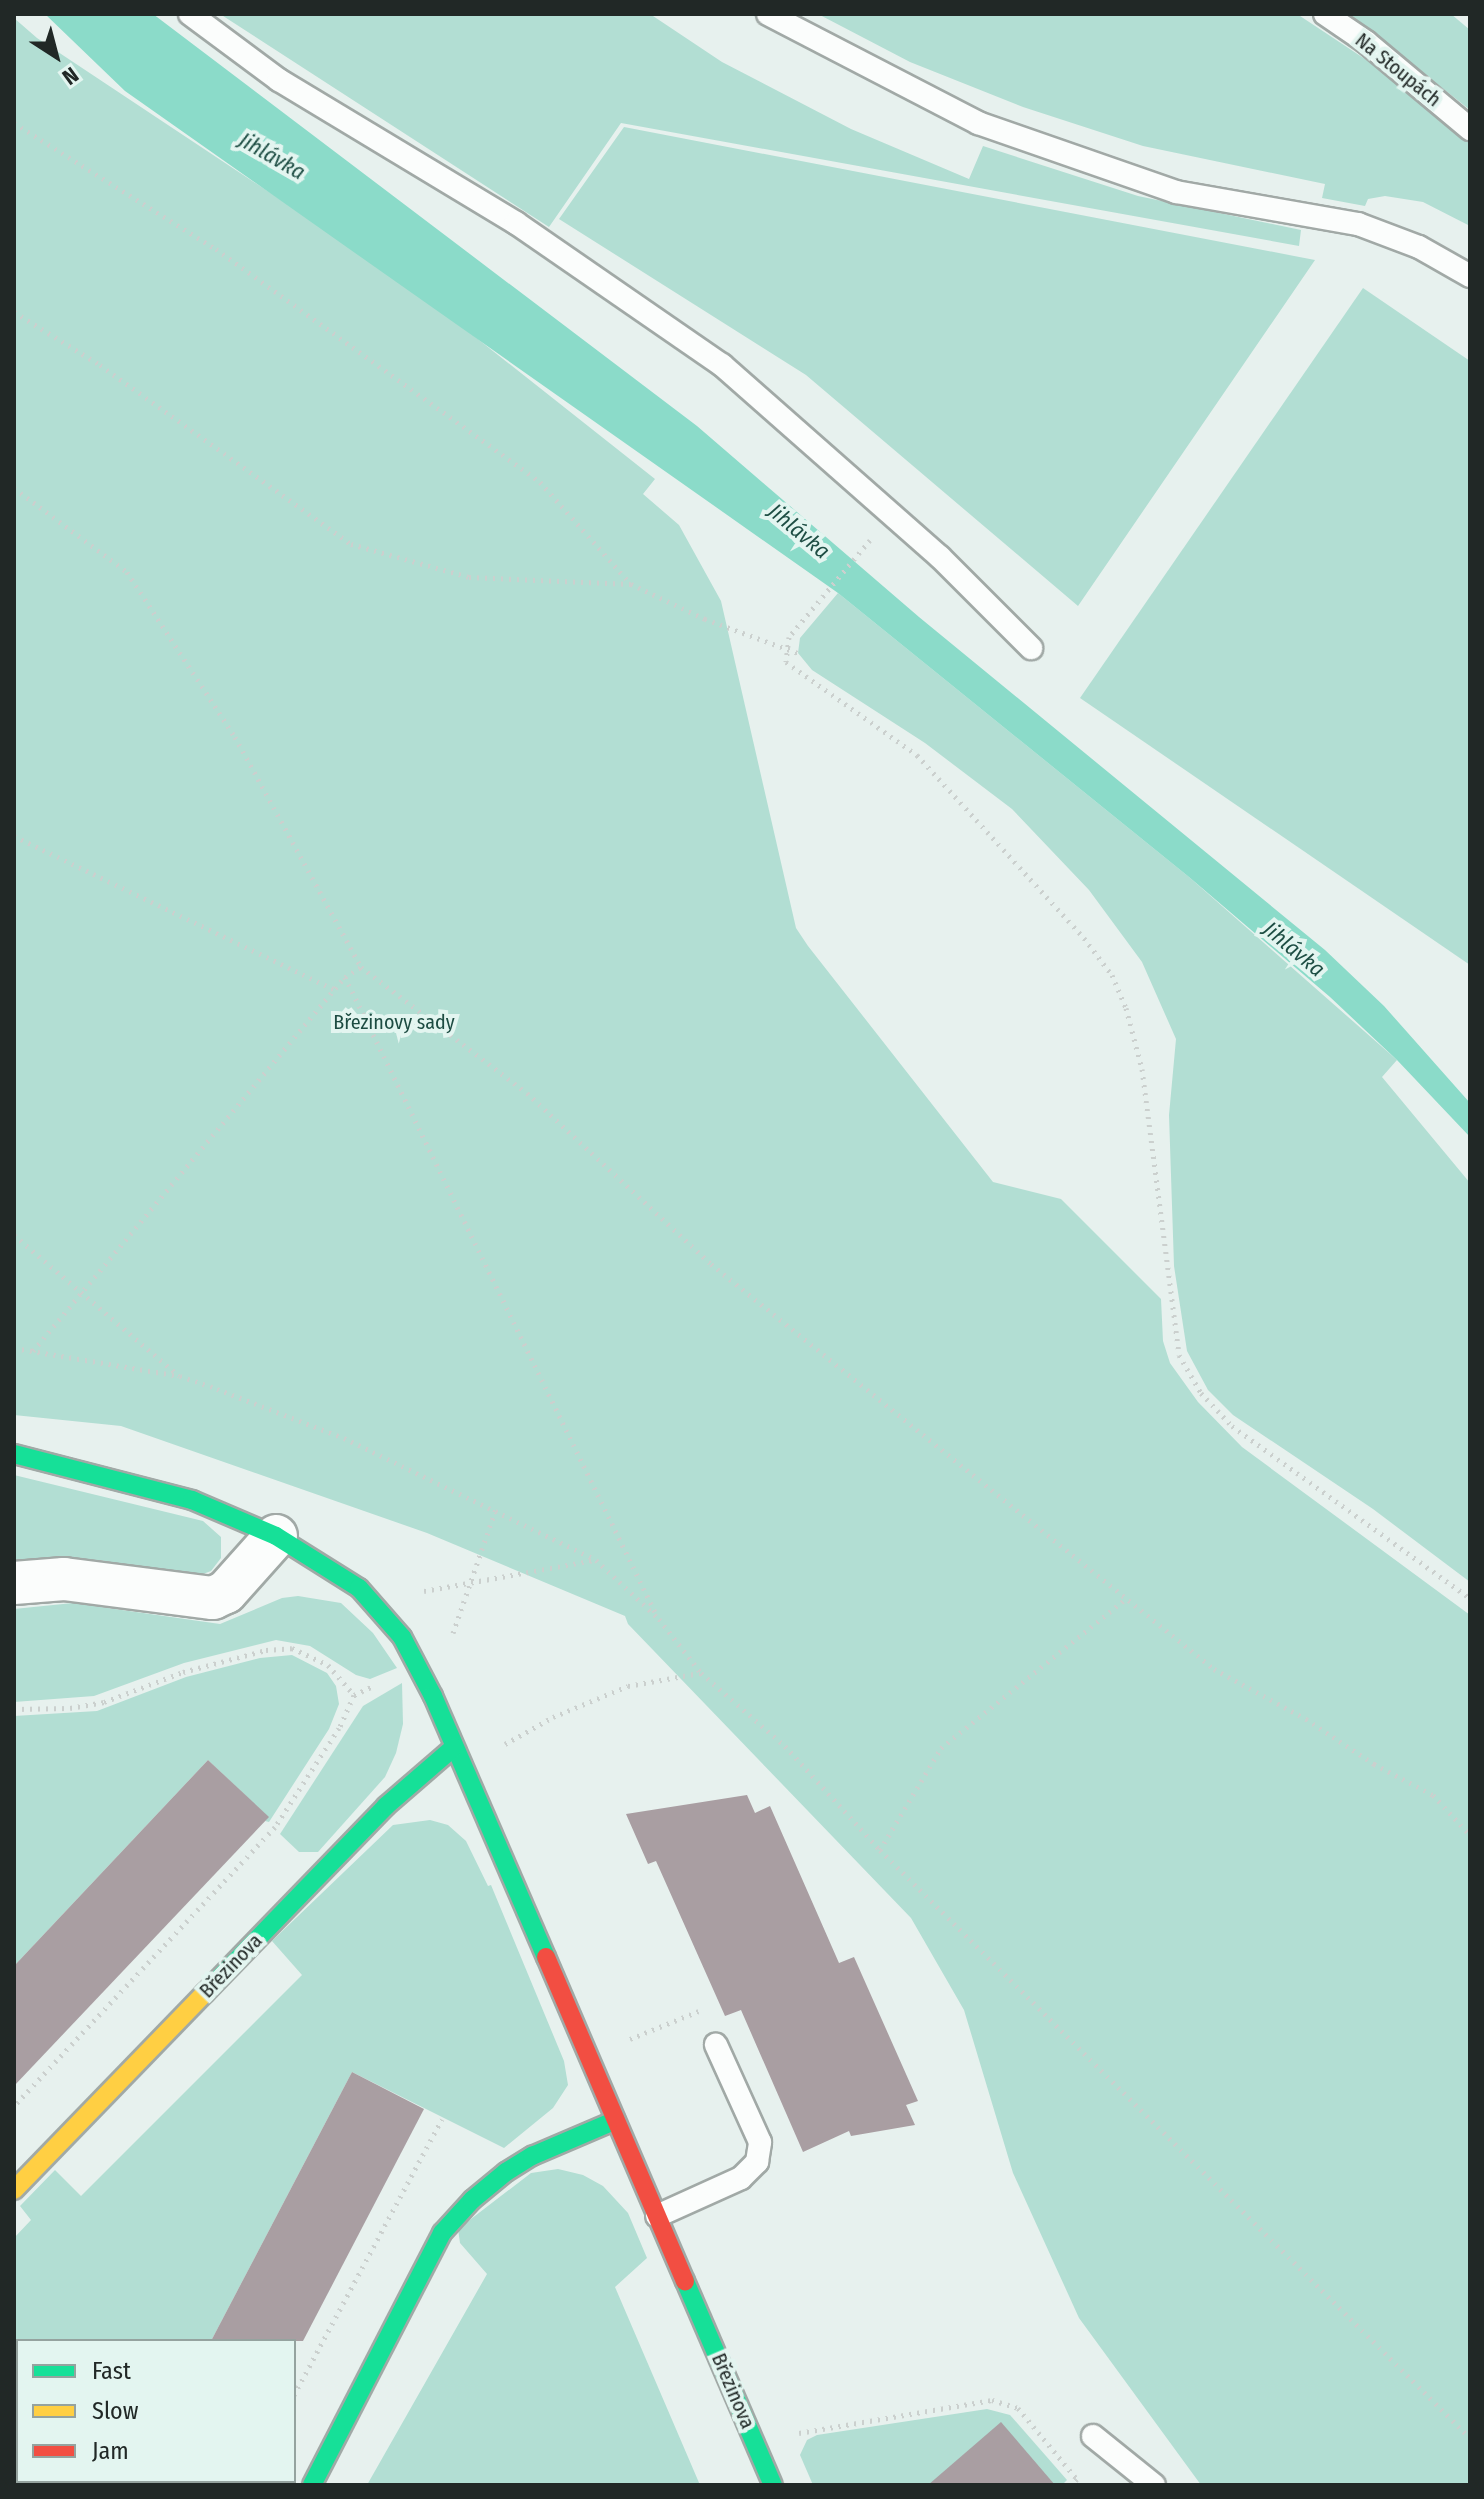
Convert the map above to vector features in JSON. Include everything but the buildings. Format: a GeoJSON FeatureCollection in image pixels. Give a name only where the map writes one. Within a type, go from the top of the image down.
{"type":"FeatureCollection","features":[{"type":"Feature","properties":{"kind":"street","name":"Březinova"},"geometry":{"type":"LineString","coordinates":[[14,1454],[192,1500],[276,1536],[359,1588],[402,1637],[454,1747],[773,2485]]}},
{"type":"Feature","properties":{"kind":"street"},"geometry":{"type":"LineString","coordinates":[[14,1583],[64,1579],[213,1598],[226,1592],[276,1536]]}},
{"type":"Feature","properties":{"kind":"street","name":"Březinova"},"geometry":{"type":"LineString","coordinates":[[14,2190],[386,1806],[454,1747]]}},
{"type":"Feature","properties":{"kind":"street"},"geometry":{"type":"LineString","coordinates":[[312,2485],[442,2233],[472,2200],[506,2172],[532,2156],[616,2120]]}},
{"type":"Feature","properties":{"kind":"lane"},"geometry":{"type":"LineString","coordinates":[[190,14],[279,80],[516,223],[722,365],[940,557],[1031,648]]}},
{"type":"Feature","properties":{"kind":"lane"},"geometry":{"type":"LineString","coordinates":[[768,14],[978,123],[1176,192],[1358,224],[1419,247],[1470,276]]}},
{"type":"Feature","properties":{"kind":"lane","name":"Na Stoupách"},"geometry":{"type":"LineString","coordinates":[[1325,14],[1366,42],[1470,129]]}},
{"type":"Feature","properties":{"kind":"lane"},"geometry":{"type":"LineString","coordinates":[[657,2216],[741,2178],[757,2162],[760,2142],[716,2045]]}},
{"type":"Feature","properties":{"kind":"lane"},"geometry":{"type":"LineString","coordinates":[[1093,2436],[1154,2485]]}},
{"type":"Feature","properties":{"kind":"path"},"geometry":{"type":"LineString","coordinates":[[14,123],[216,249],[540,482],[631,584]]}},
{"type":"Feature","properties":{"kind":"path"},"geometry":{"type":"LineString","coordinates":[[14,312],[100,365],[351,544],[469,577],[631,584],[705,619],[798,653]]}},
{"type":"Feature","properties":{"kind":"path"},"geometry":{"type":"LineString","coordinates":[[14,488],[127,572],[235,737],[361,967],[527,1093],[711,1264],[1214,1669],[1433,1795],[1470,1835]]}},
{"type":"Feature","properties":{"kind":"path"},"geometry":{"type":"LineString","coordinates":[[874,535],[789,637],[786,662],[917,755],[1084,938],[1112,975],[1126,1008],[1142,1069],[1179,1355],[1201,1393],[1232,1426],[1470,1598]]}},
{"type":"Feature","properties":{"kind":"path"},"geometry":{"type":"LineString","coordinates":[[14,836],[335,989]]}},
{"type":"Feature","properties":{"kind":"path"},"geometry":{"type":"LineString","coordinates":[[33,1351],[345,977],[361,967]]}},
{"type":"Feature","properties":{"kind":"path"},"geometry":{"type":"LineString","coordinates":[[345,977],[659,1619]]}},
{"type":"Feature","properties":{"kind":"path"},"geometry":{"type":"LineString","coordinates":[[14,1235],[82,1296],[180,1376]]}},
{"type":"Feature","properties":{"kind":"path"},"geometry":{"type":"LineString","coordinates":[[14,1348],[180,1376],[344,1438],[596,1560],[659,1619],[701,1673],[785,1746],[880,1850],[1470,2438]]}},
{"type":"Feature","properties":{"kind":"path"},"geometry":{"type":"LineString","coordinates":[[452,1636],[496,1509]]}},
{"type":"Feature","properties":{"kind":"path"},"geometry":{"type":"LineString","coordinates":[[408,1594],[596,1560]]}},
{"type":"Feature","properties":{"kind":"path"},"geometry":{"type":"LineString","coordinates":[[880,1850],[941,1748],[1127,1598]]}},
{"type":"Feature","properties":{"kind":"path"},"geometry":{"type":"LineString","coordinates":[[14,1709],[70,1708],[104,1702],[183,1672],[266,1650],[292,1648],[328,1665],[354,1695],[339,1728],[275,1827],[14,2106]]}},
{"type":"Feature","properties":{"kind":"path"},"geometry":{"type":"LineString","coordinates":[[502,1746],[553,1717],[628,1686],[701,1673]]}},
{"type":"Feature","properties":{"kind":"path"},"geometry":{"type":"LineString","coordinates":[[624,2041],[701,2010]]}},
{"type":"Feature","properties":{"kind":"path"},"geometry":{"type":"LineString","coordinates":[[296,2391],[442,2119]]}},
{"type":"Feature","properties":{"kind":"path"},"geometry":{"type":"LineString","coordinates":[[797,2433],[992,2400],[1018,2408],[1077,2479],[1071,2485]]}},
{"type":"Feature","properties":{"kind":"green space"},"geometry":{"type":"Polygon","coordinates":[[[220,14],[650,14],[722,62],[851,129],[969,179],[983,146],[1138,196],[1301,230],[1299,246],[621,123],[549,227],[220,14]]]}},
{"type":"Feature","properties":{"kind":"green space"},"geometry":{"type":"Polygon","coordinates":[[[818,14],[1297,14],[1368,61],[1470,143],[1470,226],[1423,202],[1385,196],[1368,199],[1365,206],[1322,198],[1325,184],[1143,146],[1023,107],[910,62],[818,14]]]}},
{"type":"Feature","properties":{"kind":"green space"},"geometry":{"type":"Polygon","coordinates":[[[1349,14],[1451,14],[1470,30],[1470,110],[1349,14]]]}},
{"type":"Feature","properties":{"kind":"green space","name":"Březinovy sady"},"geometry":{"type":"Polygon","coordinates":[[[14,18],[37,38],[412,287],[655,479],[643,494],[679,525],[721,601],[796,928],[808,946],[993,1182],[1061,1199],[1161,1299],[1163,1341],[1170,1363],[1198,1402],[1242,1447],[1470,1615],[1470,2485],[1201,2485],[1079,2318],[1013,2173],[964,2010],[911,1918],[628,1624],[625,1616],[427,1533],[121,1426],[14,1415],[14,18]]]}},
{"type":"Feature","properties":{"kind":"green space"},"geometry":{"type":"Polygon","coordinates":[[[624,127],[1315,260],[1078,606],[806,375],[559,219],[624,127]]]}},
{"type":"Feature","properties":{"kind":"green space"},"geometry":{"type":"Polygon","coordinates":[[[1363,288],[1470,361],[1470,965],[1080,698],[1363,288]]]}},
{"type":"Feature","properties":{"kind":"green space"},"geometry":{"type":"Polygon","coordinates":[[[838,593],[1189,877],[1397,1060],[1382,1077],[1470,1183],[1470,1582],[1373,1509],[1233,1415],[1208,1390],[1187,1351],[1174,1266],[1169,1115],[1176,1039],[1142,962],[1089,890],[1012,809],[925,743],[812,670],[798,653],[800,638],[838,593]]]}},
{"type":"Feature","properties":{"kind":"green space"},"geometry":{"type":"Polygon","coordinates":[[[14,1475],[203,1521],[221,1537],[221,1558],[211,1571],[195,1577],[99,1560],[52,1559],[14,1564],[14,1475]]]}},
{"type":"Feature","properties":{"kind":"green space"},"geometry":{"type":"Polygon","coordinates":[[[298,1596],[341,1603],[373,1633],[397,1668],[370,1679],[356,1675],[310,1646],[276,1640],[184,1663],[94,1696],[14,1702],[14,1609],[73,1603],[220,1624],[282,1598],[298,1596]]]}},
{"type":"Feature","properties":{"kind":"green space"},"geometry":{"type":"Polygon","coordinates":[[[292,1655],[327,1673],[336,1686],[339,1704],[329,1729],[269,1822],[265,1821],[268,1817],[208,1760],[14,1966],[14,1716],[97,1711],[186,1677],[260,1658],[292,1655]]]}},
{"type":"Feature","properties":{"kind":"green space"},"geometry":{"type":"Polygon","coordinates":[[[402,1683],[403,1724],[396,1753],[385,1777],[318,1852],[299,1852],[280,1834],[363,1706],[402,1683]]]}},
{"type":"Feature","properties":{"kind":"green space"},"geometry":{"type":"Polygon","coordinates":[[[430,1820],[448,1825],[466,1841],[488,1886],[491,1885],[564,2061],[568,2085],[553,2108],[504,2148],[352,2072],[212,2339],[16,2339],[16,2483],[135,2485],[14,2485],[14,2238],[31,2220],[20,2206],[55,2170],[81,2196],[302,1975],[272,1941],[393,1825],[430,1820]]]}},
{"type":"Feature","properties":{"kind":"green space"},"geometry":{"type":"Polygon","coordinates":[[[558,2169],[583,2175],[603,2186],[628,2213],[647,2258],[615,2287],[700,2485],[367,2485],[487,2274],[460,2243],[458,2229],[531,2173],[558,2169]]]}},
{"type":"Feature","properties":{"kind":"green space"},"geometry":{"type":"Polygon","coordinates":[[[987,2409],[1010,2415],[1067,2480],[1062,2485],[813,2485],[800,2455],[807,2440],[817,2435],[987,2409]]]}},
{"type":"Feature","properties":{"kind":"water","name":"Jihlávka"},"geometry":{"type":"Polygon","coordinates":[[[45,14],[153,14],[697,426],[919,617],[1325,950],[1384,1006],[1470,1103],[1470,1137],[1397,1060],[1330,997],[1189,877],[838,593],[125,91],[45,14]]]}},
{"type":"Feature","properties":{"kind":"traffic: fast"},"geometry":{"type":"LineString","coordinates":[[14,1454],[192,1500],[276,1536],[359,1588],[402,1637],[433,1696],[546,1957]]}},
{"type":"Feature","properties":{"kind":"traffic: fast"},"geometry":{"type":"LineString","coordinates":[[205,1993],[386,1806],[454,1747]]}},
{"type":"Feature","properties":{"kind":"traffic: fast"},"geometry":{"type":"LineString","coordinates":[[312,2485],[442,2233],[472,2200],[506,2172],[532,2156],[616,2120]]}},
{"type":"Feature","properties":{"kind":"traffic: fast"},"geometry":{"type":"LineString","coordinates":[[685,2281],[773,2485]]}},
{"type":"Feature","properties":{"kind":"traffic: slow"},"geometry":{"type":"LineString","coordinates":[[14,2190],[205,1993]]}},
{"type":"Feature","properties":{"kind":"traffic: jam"},"geometry":{"type":"LineString","coordinates":[[546,1957],[685,2281]]}}]}
